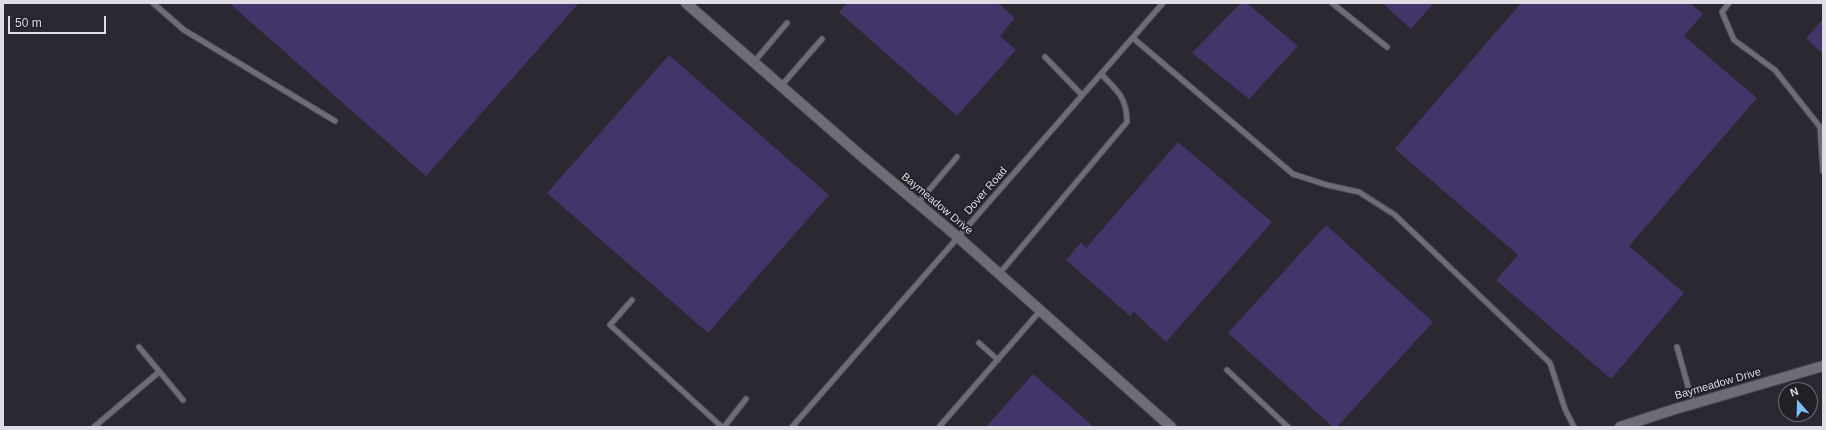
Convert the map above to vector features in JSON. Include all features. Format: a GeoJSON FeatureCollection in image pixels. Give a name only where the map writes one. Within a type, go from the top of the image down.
{"type":"FeatureCollection","features":[{"type":"Feature","properties":{"kind":"street","name":"Baymeadow Drive"},"geometry":{"type":"LineString","coordinates":[[686,3],[958,238],[1170,427]]}},
{"type":"Feature","properties":{"kind":"street","name":"Baymeadow Drive"},"geometry":{"type":"LineString","coordinates":[[1620,427],[1823,366]]}},
{"type":"Feature","properties":{"kind":"lane"},"geometry":{"type":"LineString","coordinates":[[153,3],[184,30],[335,122]]}},
{"type":"Feature","properties":{"kind":"lane","name":"Dover Road"},"geometry":{"type":"LineString","coordinates":[[796,426],[1163,3]]}},
{"type":"Feature","properties":{"kind":"lane"},"geometry":{"type":"LineString","coordinates":[[1332,3],[1387,47]]}},
{"type":"Feature","properties":{"kind":"lane"},"geometry":{"type":"LineString","coordinates":[[1729,3],[1722,12],[1734,40],[1775,70],[1820,127],[1823,171]]}},
{"type":"Feature","properties":{"kind":"lane"},"geometry":{"type":"LineString","coordinates":[[754,62],[787,23]]}},
{"type":"Feature","properties":{"kind":"lane"},"geometry":{"type":"LineString","coordinates":[[1133,38],[1293,174],[1328,185],[1359,192],[1395,215],[1550,363],[1574,427]]}},
{"type":"Feature","properties":{"kind":"lane"},"geometry":{"type":"LineString","coordinates":[[781,86],[822,39]]}},
{"type":"Feature","properties":{"kind":"lane"},"geometry":{"type":"LineString","coordinates":[[1045,57],[1082,96]]}},
{"type":"Feature","properties":{"kind":"lane"},"geometry":{"type":"LineString","coordinates":[[999,274],[1127,122],[1127,108],[1118,91],[1101,74]]}},
{"type":"Feature","properties":{"kind":"lane"},"geometry":{"type":"LineString","coordinates":[[918,203],[958,157]]}},
{"type":"Feature","properties":{"kind":"lane"},"geometry":{"type":"LineString","coordinates":[[632,300],[610,325],[723,427],[746,399]]}},
{"type":"Feature","properties":{"kind":"lane"},"geometry":{"type":"LineString","coordinates":[[939,427],[1040,311]]}},
{"type":"Feature","properties":{"kind":"lane"},"geometry":{"type":"LineString","coordinates":[[979,344],[998,360]]}},
{"type":"Feature","properties":{"kind":"lane"},"geometry":{"type":"LineString","coordinates":[[140,347],[183,400]]}},
{"type":"Feature","properties":{"kind":"lane"},"geometry":{"type":"LineString","coordinates":[[1677,347],[1693,404]]}},
{"type":"Feature","properties":{"kind":"lane"},"geometry":{"type":"LineString","coordinates":[[1227,370],[1288,427]]}},
{"type":"Feature","properties":{"kind":"lane"},"geometry":{"type":"LineString","coordinates":[[94,427],[160,372]]}},
{"type":"Feature","properties":{"kind":"building"},"geometry":{"type":"Polygon","coordinates":[[[229,3],[579,3],[426,176],[229,3]]]}},
{"type":"Feature","properties":{"kind":"building"},"geometry":{"type":"Polygon","coordinates":[[[847,3],[998,3],[1015,18],[1000,36],[1016,50],[957,116],[839,12],[847,3]]]}},
{"type":"Feature","properties":{"kind":"building"},"geometry":{"type":"Polygon","coordinates":[[[1241,3],[1247,3],[1298,46],[1249,99],[1192,53],[1241,3]]]}},
{"type":"Feature","properties":{"kind":"building"},"geometry":{"type":"Polygon","coordinates":[[[1382,3],[1434,3],[1411,29],[1382,3]]]}},
{"type":"Feature","properties":{"kind":"building"},"geometry":{"type":"Polygon","coordinates":[[[1521,3],[1690,3],[1703,14],[1684,36],[1757,98],[1629,246],[1684,293],[1611,379],[1496,280],[1518,255],[1395,149],[1521,3]]]}},
{"type":"Feature","properties":{"kind":"building"},"geometry":{"type":"Polygon","coordinates":[[[1823,19],[1823,54],[1806,38],[1823,19]]]}},
{"type":"Feature","properties":{"kind":"building"},"geometry":{"type":"Polygon","coordinates":[[[669,55],[829,195],[708,333],[547,193],[669,55]]]}},
{"type":"Feature","properties":{"kind":"building"},"geometry":{"type":"Polygon","coordinates":[[[1178,142],[1272,222],[1166,342],[1134,312],[1130,316],[1066,260],[1081,242],[1086,248],[1178,142]]]}},
{"type":"Feature","properties":{"kind":"building"},"geometry":{"type":"Polygon","coordinates":[[[1326,225],[1433,322],[1337,427],[1333,427],[1228,333],[1326,225]]]}},
{"type":"Feature","properties":{"kind":"building"},"geometry":{"type":"Polygon","coordinates":[[[1033,374],[1094,427],[986,427],[1033,374]]]}}]}
